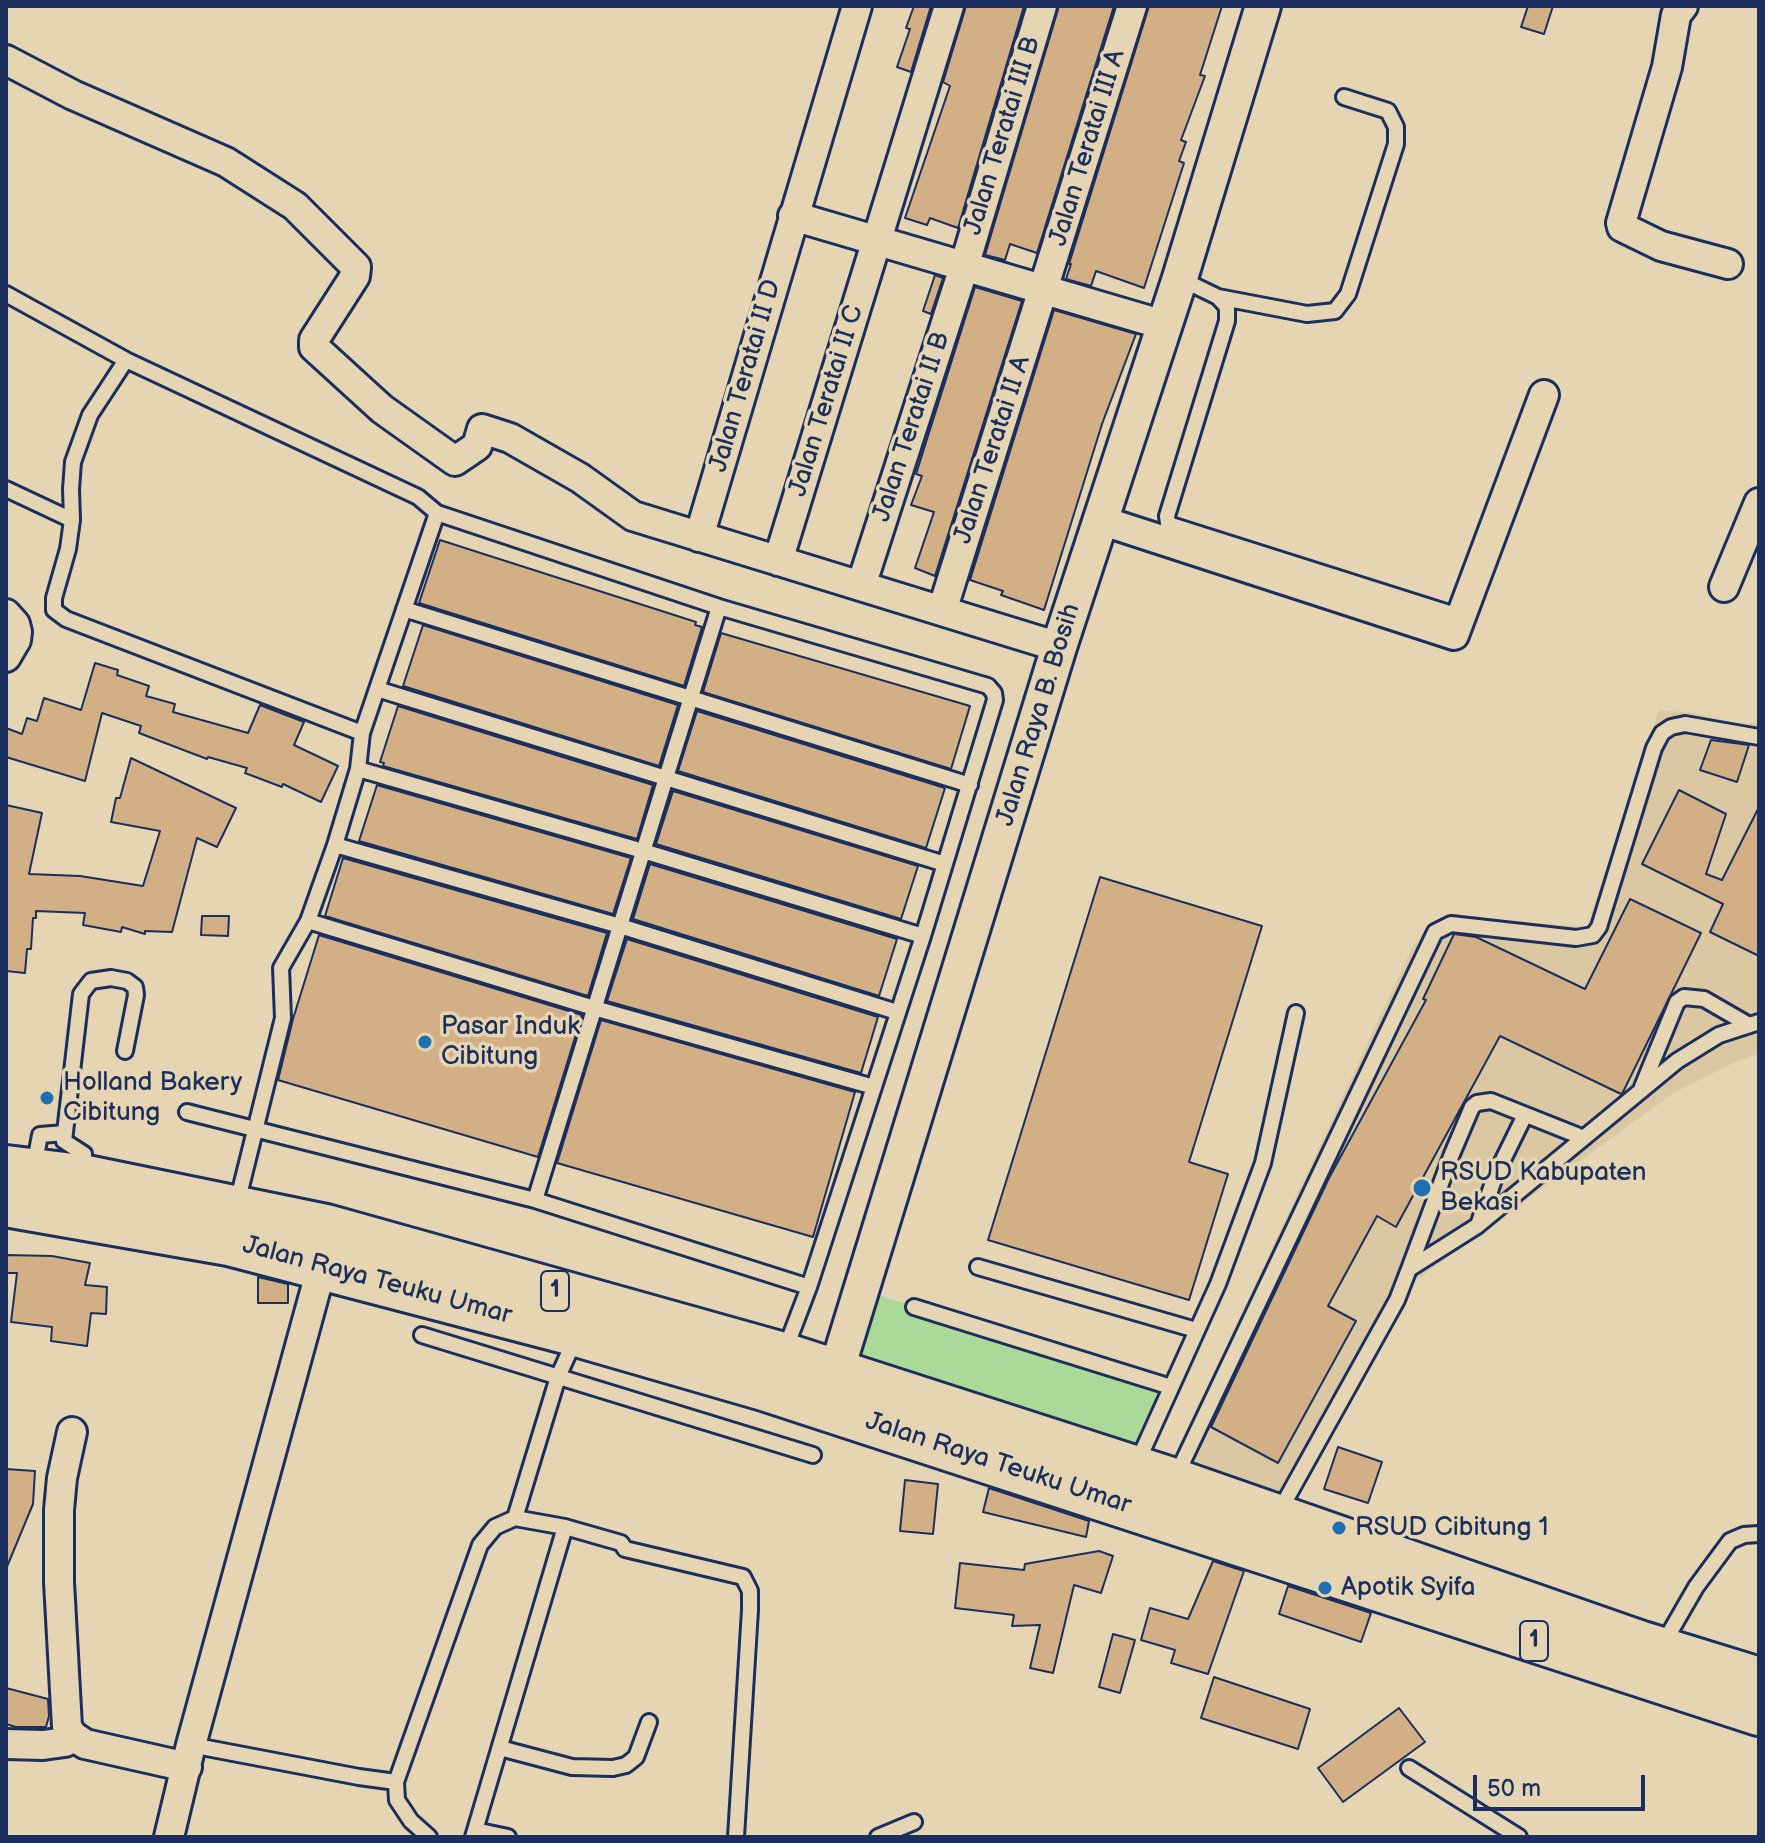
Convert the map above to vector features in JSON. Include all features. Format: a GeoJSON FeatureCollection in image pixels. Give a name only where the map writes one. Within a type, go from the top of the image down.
{"type":"FeatureCollection","features":[{"type":"Feature","properties":{"kind":"highway","name":"1"},"geometry":{"type":"LineString","coordinates":[[20,1169],[82,1177],[233,1225]]}},
{"type":"Feature","properties":{"kind":"highway","name":"1"},"geometry":{"type":"LineString","coordinates":[[6,1204],[233,1225]]}},
{"type":"Feature","properties":{"kind":"highway","name":"Jalan Raya Teuku Umar"},"geometry":{"type":"LineString","coordinates":[[233,1225],[326,1227],[783,1355],[1154,1474],[1269,1533]]}},
{"type":"Feature","properties":{"kind":"highway","name":"Jalan Raya Teuku Umar"},"geometry":{"type":"LineString","coordinates":[[233,1225],[322,1266],[577,1334],[1269,1533],[1654,1664],[1759,1713]]}},
{"type":"Feature","properties":{"kind":"highway","name":"Jalan Raya Teuku Umar"},"geometry":{"type":"LineString","coordinates":[[1654,1664],[1759,1680]]}},
{"type":"Feature","properties":{"kind":"street","name":"Jalan Teratai II D"},"geometry":{"type":"LineString","coordinates":[[699,537],[857,6]]}},
{"type":"Feature","properties":{"kind":"street","name":"Jalan Teratai II C"},"geometry":{"type":"LineString","coordinates":[[778,561],[949,6]]}},
{"type":"Feature","properties":{"kind":"street","name":"Jalan Teratai III B"},"geometry":{"type":"LineString","coordinates":[[964,267],[1042,6]]}},
{"type":"Feature","properties":{"kind":"street","name":"Jalan Teratai III A"},"geometry":{"type":"LineString","coordinates":[[1045,290],[1132,6]]}},
{"type":"Feature","properties":{"kind":"street","name":"Jalan Raya B. Bosih"},"geometry":{"type":"LineString","coordinates":[[836,1372],[1059,647],[1180,278],[1263,6]]}},
{"type":"Feature","properties":{"kind":"street"},"geometry":{"type":"LineString","coordinates":[[1683,6],[1676,15],[1667,67],[1621,223],[1622,227],[1645,240],[1728,264]]}},
{"type":"Feature","properties":{"kind":"street"},"geometry":{"type":"LineString","coordinates":[[6,60],[73,95],[226,162],[295,206],[356,267],[355,276],[314,340],[314,347],[382,409],[455,461],[477,446],[482,429],[510,438],[580,478],[633,516],[1059,647]]}},
{"type":"Feature","properties":{"kind":"street"},"geometry":{"type":"LineString","coordinates":[[793,216],[1164,325]]}},
{"type":"Feature","properties":{"kind":"street","name":"Jalan Teratai II B"},"geometry":{"type":"LineString","coordinates":[[861,586],[964,267]]}},
{"type":"Feature","properties":{"kind":"street","name":"Jalan Teratai II A"},"geometry":{"type":"LineString","coordinates":[[942,611],[1045,290]]}},
{"type":"Feature","properties":{"kind":"street"},"geometry":{"type":"LineString","coordinates":[[1100,520],[1454,635],[1544,395]]}},
{"type":"Feature","properties":{"kind":"street"},"geometry":{"type":"LineString","coordinates":[[1724,587],[1759,503]]}},
{"type":"Feature","properties":{"kind":"street"},"geometry":{"type":"LineString","coordinates":[[6,614],[15,624],[17,632],[6,657]]}},
{"type":"Feature","properties":{"kind":"street"},"geometry":{"type":"LineString","coordinates":[[169,1837],[322,1266]]}},
{"type":"Feature","properties":{"kind":"street"},"geometry":{"type":"LineString","coordinates":[[789,1397],[826,1385],[835,1378],[836,1372]]}},
{"type":"Feature","properties":{"kind":"street"},"geometry":{"type":"LineString","coordinates":[[72,1432],[59,1510],[59,1582],[67,1727],[73,1736],[85,1744],[189,1756]]}},
{"type":"Feature","properties":{"kind":"street"},"geometry":{"type":"LineString","coordinates":[[6,1744],[43,1745],[65,1742],[73,1736]]}},
{"type":"Feature","properties":{"kind":"lane"},"geometry":{"type":"LineString","coordinates":[[1180,278],[1218,297],[1307,314],[1335,311],[1348,294],[1396,144],[1396,127],[1388,111],[1344,97]]}},
{"type":"Feature","properties":{"kind":"lane"},"geometry":{"type":"LineString","coordinates":[[6,294],[126,360],[418,497],[437,513],[719,607],[988,686],[994,693],[995,700],[923,936],[809,1287],[783,1355]]}},
{"type":"Feature","properties":{"kind":"lane"},"geometry":{"type":"LineString","coordinates":[[1218,297],[1227,307],[1227,321],[1167,516],[1168,524],[1449,613]]}},
{"type":"Feature","properties":{"kind":"lane"},"geometry":{"type":"LineString","coordinates":[[126,360],[90,415],[73,462],[72,520],[54,610],[66,619],[362,733]]}},
{"type":"Feature","properties":{"kind":"lane"},"geometry":{"type":"LineString","coordinates":[[6,489],[72,520]]}},
{"type":"Feature","properties":{"kind":"lane"},"geometry":{"type":"LineString","coordinates":[[233,1225],[253,1129],[283,1018],[281,968],[308,921],[335,845],[358,769],[362,733],[437,513]]}},
{"type":"Feature","properties":{"kind":"lane"},"geometry":{"type":"LineString","coordinates":[[535,1200],[719,607]]}},
{"type":"Feature","properties":{"kind":"lane"},"geometry":{"type":"LineString","coordinates":[[404,609],[970,785]]}},
{"type":"Feature","properties":{"kind":"lane"},"geometry":{"type":"LineString","coordinates":[[377,689],[945,864]]}},
{"type":"Feature","properties":{"kind":"lane"},"geometry":{"type":"LineString","coordinates":[[1154,1474],[1435,932],[1451,924],[1576,938],[1593,935],[1599,927],[1654,748],[1662,733],[1685,724],[1759,737]]}},
{"type":"Feature","properties":{"kind":"lane"},"geometry":{"type":"LineString","coordinates":[[358,769],[923,936]]}},
{"type":"Feature","properties":{"kind":"lane"},"geometry":{"type":"LineString","coordinates":[[335,845],[620,926],[897,1012]]}},
{"type":"Feature","properties":{"kind":"lane"},"geometry":{"type":"LineString","coordinates":[[308,921],[594,1008],[874,1087]]}},
{"type":"Feature","properties":{"kind":"lane"},"geometry":{"type":"LineString","coordinates":[[82,1177],[84,1154],[64,1141],[81,994],[91,981],[111,978],[127,981],[135,987],[125,1051]]}},
{"type":"Feature","properties":{"kind":"lane"},"geometry":{"type":"LineString","coordinates":[[1640,1091],[1677,1002],[1684,997],[1704,999],[1754,1023]]}},
{"type":"Feature","properties":{"kind":"lane"},"geometry":{"type":"LineString","coordinates":[[1154,1474],[1171,1387],[1218,1284],[1263,1163],[1296,1013]]}},
{"type":"Feature","properties":{"kind":"lane"},"geometry":{"type":"LineString","coordinates":[[1409,1269],[1477,1226],[1698,1047],[1719,1035],[1754,1023]]}},
{"type":"Feature","properties":{"kind":"lane"},"geometry":{"type":"LineString","coordinates":[[1269,1533],[1375,1335],[1397,1300],[1472,1107],[1483,1101],[1491,1101],[1584,1138]]}},
{"type":"Feature","properties":{"kind":"lane"},"geometry":{"type":"LineString","coordinates":[[187,1112],[535,1200],[809,1287]]}},
{"type":"Feature","properties":{"kind":"lane"},"geometry":{"type":"LineString","coordinates":[[1477,1226],[1496,1174],[1525,1115]]}},
{"type":"Feature","properties":{"kind":"lane"},"geometry":{"type":"LineString","coordinates":[[20,1169],[40,1135],[65,1133]]}},
{"type":"Feature","properties":{"kind":"lane"},"geometry":{"type":"LineString","coordinates":[[978,1267],[1196,1330]]}},
{"type":"Feature","properties":{"kind":"lane"},"geometry":{"type":"LineString","coordinates":[[914,1307],[1171,1387]]}},
{"type":"Feature","properties":{"kind":"lane"},"geometry":{"type":"LineString","coordinates":[[515,1518],[558,1377],[577,1334]]}},
{"type":"Feature","properties":{"kind":"lane"},"geometry":{"type":"LineString","coordinates":[[422,1335],[813,1455]]}},
{"type":"Feature","properties":{"kind":"lane"},"geometry":{"type":"LineString","coordinates":[[429,1837],[411,1821],[397,1800],[396,1782],[480,1545],[495,1527],[515,1518],[565,1527],[621,1543],[625,1549],[743,1577],[750,1591],[750,1610],[736,1837]]}},
{"type":"Feature","properties":{"kind":"lane"},"geometry":{"type":"LineString","coordinates":[[508,1837],[474,1834],[565,1527]]}},
{"type":"Feature","properties":{"kind":"lane"},"geometry":{"type":"LineString","coordinates":[[1654,1664],[1696,1587],[1730,1541],[1744,1535],[1759,1534]]}},
{"type":"Feature","properties":{"kind":"lane"},"geometry":{"type":"LineString","coordinates":[[500,1748],[572,1767],[613,1768],[626,1765],[636,1757],[649,1722]]}},
{"type":"Feature","properties":{"kind":"lane"},"geometry":{"type":"LineString","coordinates":[[189,1756],[396,1782]]}},
{"type":"Feature","properties":{"kind":"lane"},"geometry":{"type":"LineString","coordinates":[[1409,1768],[1519,1837]]}},
{"type":"Feature","properties":{"kind":"lane"},"geometry":{"type":"LineString","coordinates":[[878,1837],[914,1822]]}},
{"type":"Feature","properties":{"kind":"shaded area","name":"RSUD Kabupaten Bekasi"},"geometry":{"type":"Polygon","coordinates":[[[1659,710],[1693,713],[1738,723],[1759,723],[1759,1054],[1735,1062],[1675,1092],[1412,1283],[1281,1496],[1172,1463],[1411,950],[1429,924],[1454,916],[1587,927],[1659,710]]]}},
{"type":"Feature","properties":{"kind":"green space"},"geometry":{"type":"Polygon","coordinates":[[[862,1290],[1171,1387],[1135,1467],[808,1393],[862,1290]]]}},
{"type":"Feature","properties":{"kind":"building"},"geometry":{"type":"Polygon","coordinates":[[[914,6],[931,6],[911,72],[897,67],[914,6]]]}},
{"type":"Feature","properties":{"kind":"building"},"geometry":{"type":"Polygon","coordinates":[[[966,6],[1024,6],[958,228],[930,218],[927,225],[905,218],[950,86],[943,82],[966,6]]]}},
{"type":"Feature","properties":{"kind":"building"},"geometry":{"type":"Polygon","coordinates":[[[1059,6],[1114,6],[1037,253],[1010,244],[1005,260],[985,255],[1059,6]]]}},
{"type":"Feature","properties":{"kind":"building"},"geometry":{"type":"Polygon","coordinates":[[[1149,6],[1222,6],[1200,75],[1205,76],[1181,140],[1186,142],[1179,161],[1184,163],[1144,288],[1096,271],[1091,286],[1066,279],[1069,264],[1149,6]]]}},
{"type":"Feature","properties":{"kind":"building"},"geometry":{"type":"Polygon","coordinates":[[[1528,6],[1553,6],[1544,34],[1521,27],[1528,6]]]}},
{"type":"Feature","properties":{"kind":"building"},"geometry":{"type":"Polygon","coordinates":[[[935,275],[943,278],[931,314],[923,311],[935,275]]]}},
{"type":"Feature","properties":{"kind":"building"},"geometry":{"type":"Polygon","coordinates":[[[975,287],[1022,301],[935,576],[915,568],[934,512],[911,505],[922,476],[916,474],[975,287]]]}},
{"type":"Feature","properties":{"kind":"building"},"geometry":{"type":"Polygon","coordinates":[[[1054,310],[1136,334],[1102,424],[1044,610],[970,580],[1054,310]]]}},
{"type":"Feature","properties":{"kind":"building"},"geometry":{"type":"Polygon","coordinates":[[[440,540],[696,622],[695,625],[702,627],[684,686],[419,603],[440,540]]]}},
{"type":"Feature","properties":{"kind":"building"},"geometry":{"type":"Polygon","coordinates":[[[423,625],[678,705],[659,766],[403,686],[423,625]]]}},
{"type":"Feature","properties":{"kind":"building"},"geometry":{"type":"Polygon","coordinates":[[[721,633],[970,706],[951,769],[703,692],[721,633]]]}},
{"type":"Feature","properties":{"kind":"building"},"geometry":{"type":"Polygon","coordinates":[[[95,663],[118,670],[117,675],[149,686],[146,696],[175,704],[173,712],[248,733],[260,705],[304,722],[294,745],[338,766],[321,802],[283,784],[282,787],[245,773],[247,768],[207,759],[139,733],[141,726],[102,713],[85,781],[6,757],[6,728],[22,734],[27,718],[37,721],[44,698],[81,710],[95,663]]]}},
{"type":"Feature","properties":{"kind":"building"},"geometry":{"type":"Polygon","coordinates":[[[398,706],[653,785],[637,839],[383,766],[384,763],[380,762],[398,706]]]}},
{"type":"Feature","properties":{"kind":"building"},"geometry":{"type":"Polygon","coordinates":[[[697,711],[945,788],[926,848],[678,771],[697,711]]]}},
{"type":"Feature","properties":{"kind":"building"},"geometry":{"type":"Polygon","coordinates":[[[1711,740],[1749,745],[1737,782],[1700,770],[1711,740]]]}},
{"type":"Feature","properties":{"kind":"building"},"geometry":{"type":"Polygon","coordinates":[[[131,758],[236,808],[217,847],[197,838],[172,932],[145,931],[145,934],[122,927],[121,932],[83,925],[85,913],[36,911],[25,973],[6,971],[6,805],[42,813],[29,874],[80,876],[143,886],[160,831],[111,822],[131,758]]]}},
{"type":"Feature","properties":{"kind":"building"},"geometry":{"type":"Polygon","coordinates":[[[377,785],[631,858],[613,914],[359,841],[377,785]]]}},
{"type":"Feature","properties":{"kind":"building"},"geometry":{"type":"Polygon","coordinates":[[[1679,790],[1726,814],[1706,874],[1722,880],[1759,807],[1759,956],[1710,932],[1723,904],[1642,864],[1679,790]]]}},
{"type":"Feature","properties":{"kind":"building"},"geometry":{"type":"Polygon","coordinates":[[[673,791],[918,866],[901,919],[656,844],[673,791]]]}},
{"type":"Feature","properties":{"kind":"building","name":"Pasar Induk Cibitung"},"geometry":{"type":"Polygon","coordinates":[[[343,858],[607,933],[588,996],[325,916],[343,858]]]}},
{"type":"Feature","properties":{"kind":"building"},"geometry":{"type":"Polygon","coordinates":[[[650,864],[897,939],[879,996],[633,919],[650,864]]]}},
{"type":"Feature","properties":{"kind":"building"},"geometry":{"type":"Polygon","coordinates":[[[1100,877],[1262,926],[1189,1162],[1228,1174],[1189,1300],[988,1240],[1100,877]]]}},
{"type":"Feature","properties":{"kind":"building"},"geometry":{"type":"Polygon","coordinates":[[[1630,899],[1701,933],[1623,1092],[1621,1094],[1500,1036],[1396,1227],[1377,1216],[1328,1306],[1356,1321],[1278,1463],[1211,1427],[1329,1178],[1426,1000],[1423,999],[1454,934],[1476,937],[1585,989],[1630,899]]]}},
{"type":"Feature","properties":{"kind":"building"},"geometry":{"type":"Polygon","coordinates":[[[202,916],[229,916],[228,936],[201,935],[202,916]]]}},
{"type":"Feature","properties":{"kind":"building","name":"Pasar Induk Cibitung"},"geometry":{"type":"Polygon","coordinates":[[[319,935],[582,1015],[538,1157],[278,1080],[319,935]]]}},
{"type":"Feature","properties":{"kind":"building","name":"Pasar Induk Cibitung"},"geometry":{"type":"Polygon","coordinates":[[[627,939],[878,1017],[861,1073],[607,1001],[627,939]]]}},
{"type":"Feature","properties":{"kind":"building","name":"Pasar Induk Cibitung"},"geometry":{"type":"Polygon","coordinates":[[[601,1020],[855,1092],[813,1237],[557,1163],[601,1020]]]}},
{"type":"Feature","properties":{"kind":"building"},"geometry":{"type":"Polygon","coordinates":[[[6,1255],[52,1256],[90,1263],[85,1285],[107,1287],[106,1314],[91,1313],[87,1346],[51,1341],[52,1327],[11,1322],[17,1273],[6,1273],[6,1255]]]}},
{"type":"Feature","properties":{"kind":"building"},"geometry":{"type":"Polygon","coordinates":[[[258,1277],[288,1284],[288,1303],[258,1303],[258,1277]]]}},
{"type":"Feature","properties":{"kind":"building"},"geometry":{"type":"Polygon","coordinates":[[[1338,1447],[1382,1462],[1368,1503],[1324,1489],[1338,1447]]]}},
{"type":"Feature","properties":{"kind":"building"},"geometry":{"type":"Polygon","coordinates":[[[6,1469],[35,1471],[33,1504],[6,1569],[6,1469]]]}},
{"type":"Feature","properties":{"kind":"building"},"geometry":{"type":"Polygon","coordinates":[[[905,1480],[938,1484],[933,1534],[900,1531],[905,1480]]]}},
{"type":"Feature","properties":{"kind":"building"},"geometry":{"type":"Polygon","coordinates":[[[989,1488],[1089,1521],[1086,1537],[983,1512],[989,1488]]]}},
{"type":"Feature","properties":{"kind":"building"},"geometry":{"type":"Polygon","coordinates":[[[1099,1551],[1113,1556],[1101,1593],[1074,1585],[1053,1673],[1030,1668],[1040,1625],[1012,1626],[1014,1615],[955,1608],[960,1563],[1024,1570],[1025,1564],[1099,1551]]]}},
{"type":"Feature","properties":{"kind":"building"},"geometry":{"type":"Polygon","coordinates":[[[1213,1561],[1244,1571],[1208,1674],[1171,1663],[1175,1650],[1141,1640],[1150,1608],[1188,1619],[1213,1561]]]}},
{"type":"Feature","properties":{"kind":"building"},"geometry":{"type":"Polygon","coordinates":[[[1288,1586],[1371,1613],[1361,1642],[1279,1614],[1288,1586]]]}},
{"type":"Feature","properties":{"kind":"building"},"geometry":{"type":"Polygon","coordinates":[[[1113,1634],[1135,1640],[1120,1693],[1099,1687],[1113,1634]]]}},
{"type":"Feature","properties":{"kind":"building"},"geometry":{"type":"Polygon","coordinates":[[[1214,1677],[1310,1709],[1298,1749],[1201,1718],[1214,1677]]]}},
{"type":"Feature","properties":{"kind":"building"},"geometry":{"type":"Polygon","coordinates":[[[6,1688],[48,1699],[46,1727],[6,1724],[6,1688]]]}},
{"type":"Feature","properties":{"kind":"building"},"geometry":{"type":"Polygon","coordinates":[[[1399,1708],[1425,1742],[1343,1802],[1318,1768],[1399,1708]]]}},
{"type":"Feature","properties":{"kind":"place","name":"Pasar Induk Cibitung"},"geometry":{"type":"Point","coordinates":[425,1042]}},
{"type":"Feature","properties":{"kind":"place","name":"Holland Bakery Cibitung"},"geometry":{"type":"Point","coordinates":[47,1098]}},
{"type":"Feature","properties":{"kind":"place","name":"RSUD Kabupaten Bekasi"},"geometry":{"type":"Point","coordinates":[1422,1188]}},
{"type":"Feature","properties":{"kind":"place","name":"RSUD Cibitung 1"},"geometry":{"type":"Point","coordinates":[1339,1528]}},
{"type":"Feature","properties":{"kind":"place","name":"Apotik Syifa"},"geometry":{"type":"Point","coordinates":[1325,1588]}}]}
